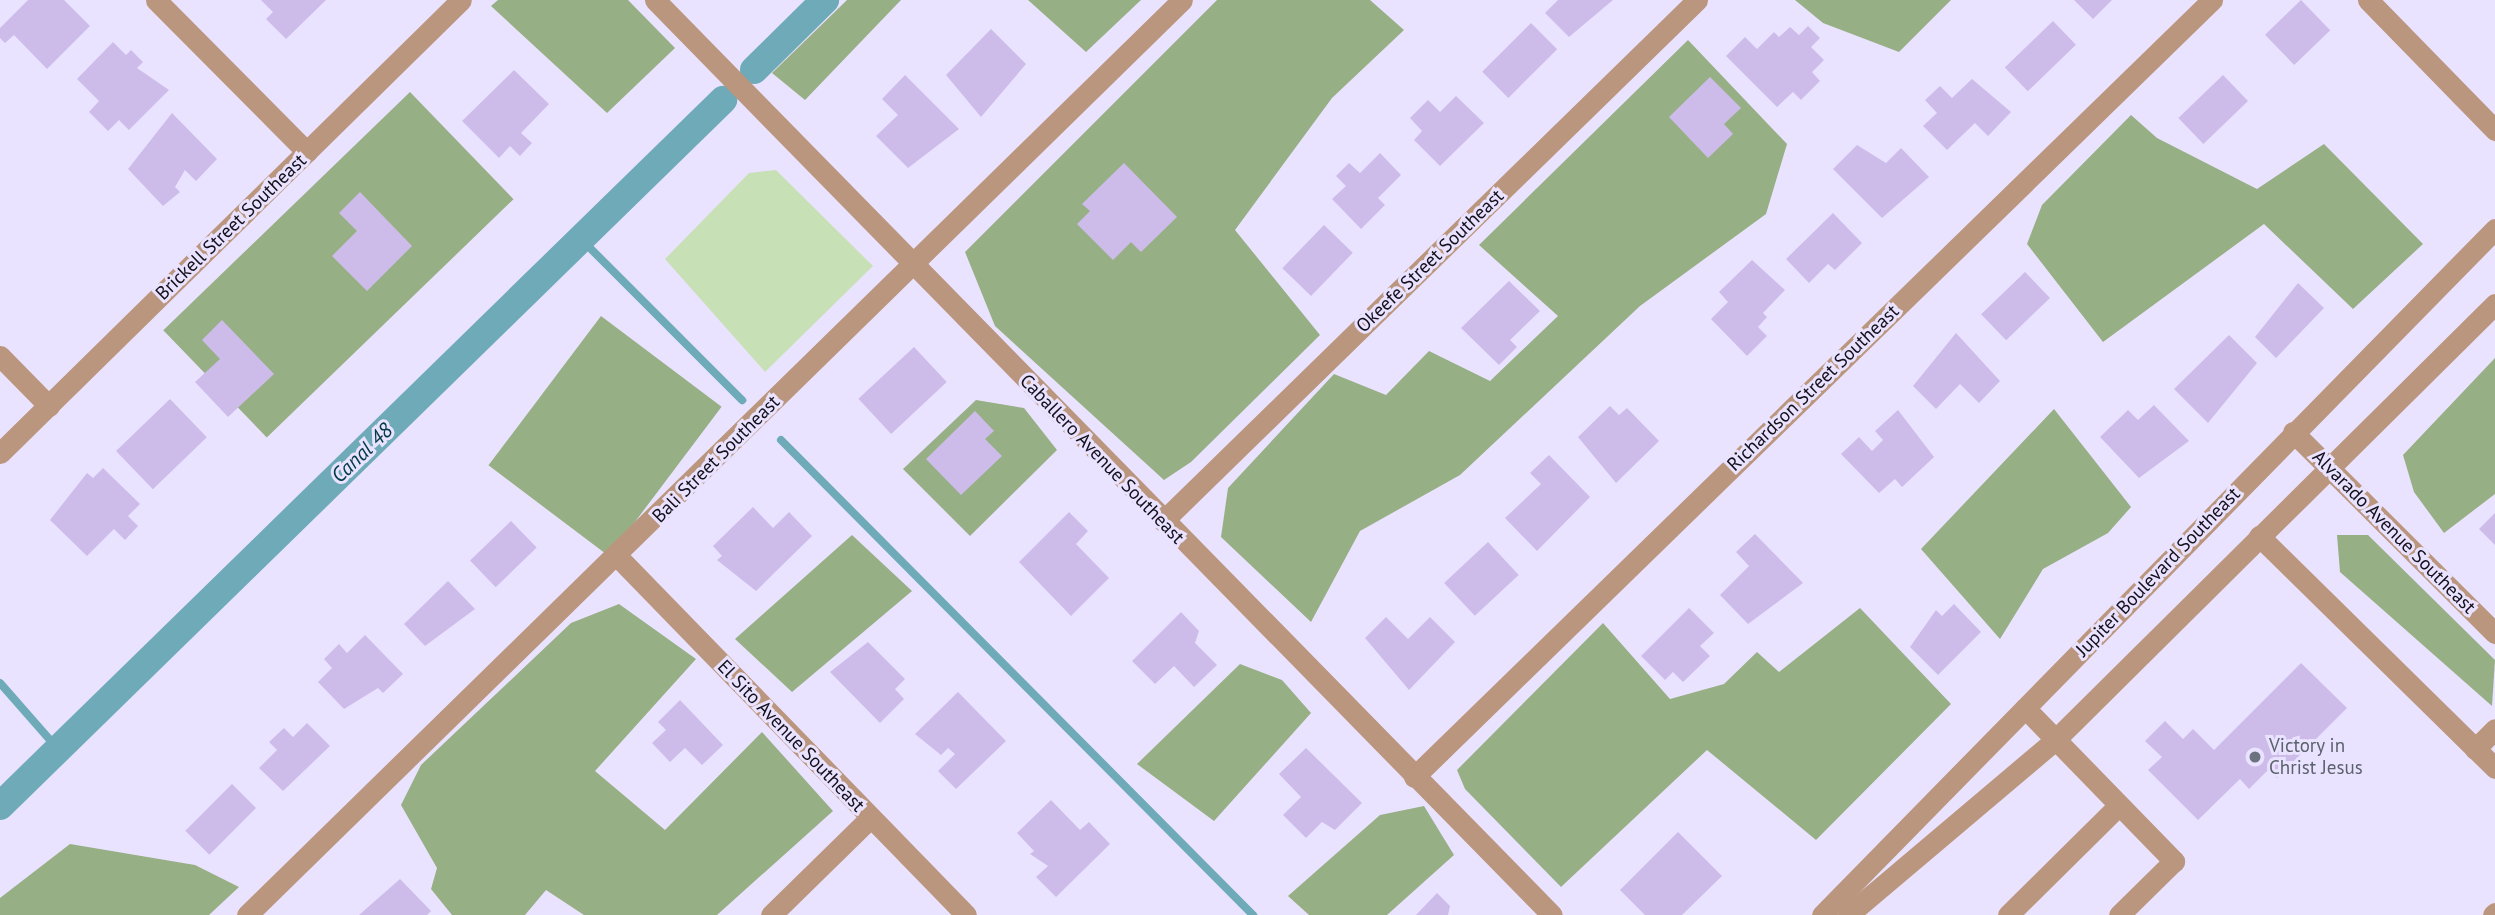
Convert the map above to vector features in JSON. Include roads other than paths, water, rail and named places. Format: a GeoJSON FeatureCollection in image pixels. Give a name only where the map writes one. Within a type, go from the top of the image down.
{"type":"FeatureCollection","features":[{"type":"Feature","properties":{"kind":"street"},"geometry":{"type":"LineString","coordinates":[[156,0],[307,152]]}},
{"type":"Feature","properties":{"kind":"street","name":"Brickell Street Southeast"},"geometry":{"type":"LineString","coordinates":[[0,453],[461,0]]}},
{"type":"Feature","properties":{"kind":"street","name":"Caballero Avenue Southeast"},"geometry":{"type":"LineString","coordinates":[[655,0],[1552,915]]}},
{"type":"Feature","properties":{"kind":"street","name":"Bali Street Southeast"},"geometry":{"type":"LineString","coordinates":[[247,915],[618,557],[1182,0]]}},
{"type":"Feature","properties":{"kind":"street","name":"Okeefe Street Southeast"},"geometry":{"type":"LineString","coordinates":[[1163,521],[1696,0]]}},
{"type":"Feature","properties":{"kind":"street","name":"Richardson Street Southeast"},"geometry":{"type":"LineString","coordinates":[[1414,777],[2212,0]]}},
{"type":"Feature","properties":{"kind":"street"},"geometry":{"type":"LineString","coordinates":[[2368,0],[2495,130]]}},
{"type":"Feature","properties":{"kind":"street","name":"Jupiter Boulevard Southeast"},"geometry":{"type":"LineString","coordinates":[[1822,915],[2495,229]]}},
{"type":"Feature","properties":{"kind":"street"},"geometry":{"type":"LineString","coordinates":[[1848,915],[2056,739],[2328,466],[2495,304]]}},
{"type":"Feature","properties":{"kind":"street"},"geometry":{"type":"LineString","coordinates":[[0,356],[49,405]]}},
{"type":"Feature","properties":{"kind":"street","name":"Alvarado Avenue Southeast"},"geometry":{"type":"LineString","coordinates":[[2293,432],[2495,633]]}},
{"type":"Feature","properties":{"kind":"street"},"geometry":{"type":"LineString","coordinates":[[2259,536],[2495,768]]}},
{"type":"Feature","properties":{"kind":"street","name":"El Sito Avenue Southeast"},"geometry":{"type":"LineString","coordinates":[[618,557],[966,915]]}},
{"type":"Feature","properties":{"kind":"street"},"geometry":{"type":"LineString","coordinates":[[2025,708],[2174,861],[2119,915]]}},
{"type":"Feature","properties":{"kind":"street"},"geometry":{"type":"LineString","coordinates":[[2475,749],[2495,729]]}},
{"type":"Feature","properties":{"kind":"street"},"geometry":{"type":"LineString","coordinates":[[2008,915],[2119,805]]}},
{"type":"Feature","properties":{"kind":"street"},"geometry":{"type":"LineString","coordinates":[[771,915],[870,818]]}},
{"type":"Feature","properties":{"kind":"waterway","name":"Canal 48"},"geometry":{"type":"LineString","coordinates":[[754,70],[825,0]]}},
{"type":"Feature","properties":{"kind":"waterway","name":"Canal 48"},"geometry":{"type":"LineString","coordinates":[[0,806],[723,100]]}},
{"type":"Feature","properties":{"kind":"waterway"},"geometry":{"type":"LineString","coordinates":[[581,239],[742,400]]}},
{"type":"Feature","properties":{"kind":"waterway"},"geometry":{"type":"LineString","coordinates":[[781,440],[1253,915]]}},
{"type":"Feature","properties":{"kind":"waterway"},"geometry":{"type":"LineString","coordinates":[[0,683],[58,749]]}},
{"type":"Feature","properties":{"kind":"place","name":"Victory in Christ Jesus"},"geometry":{"type":"Point","coordinates":[2255,757]}}]}
